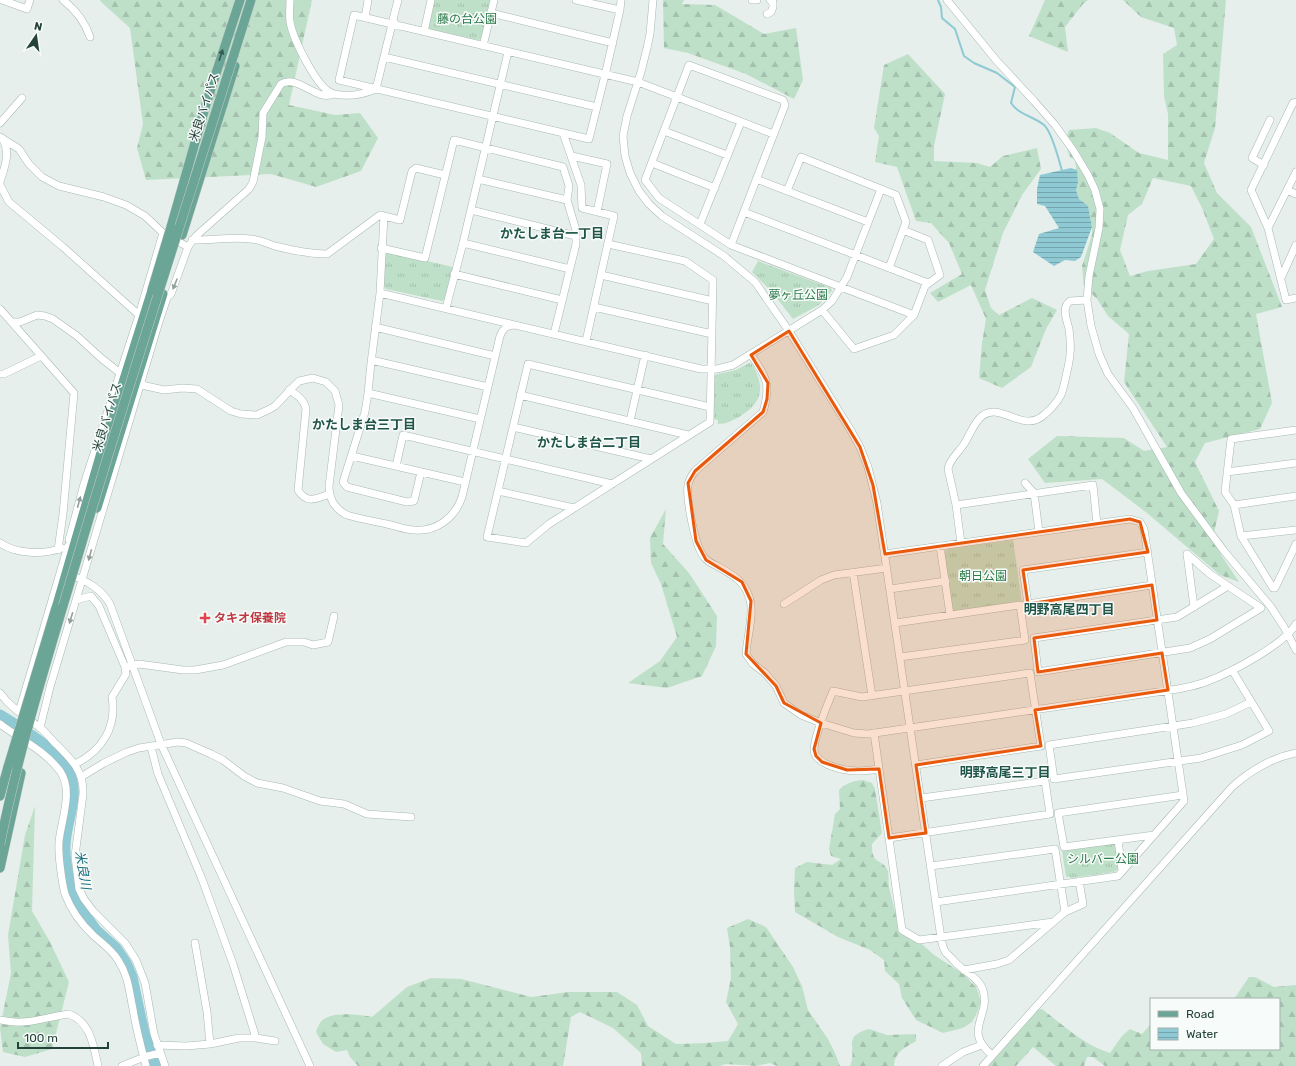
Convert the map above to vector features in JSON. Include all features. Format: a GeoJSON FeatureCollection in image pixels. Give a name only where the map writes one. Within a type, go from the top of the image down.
{"type":"FeatureCollection","features":[{"type":"Feature","properties":{"kind":"main road"},"geometry":{"type":"LineString","coordinates":[[0,796],[66,574],[71,543],[102,449],[122,374],[152,290],[206,104],[240,0]]}},
{"type":"Feature","properties":{"kind":"main road","name":"米良バイパス"},"geometry":{"type":"LineString","coordinates":[[0,825],[18,751],[82,528],[247,0]]}},
{"type":"Feature","properties":{"kind":"main road","name":"米良バイパス"},"geometry":{"type":"LineString","coordinates":[[0,844],[16,771],[33,708],[99,484],[251,0]]}},
{"type":"Feature","properties":{"kind":"main road"},"geometry":{"type":"LineString","coordinates":[[0,868],[37,709],[66,611],[79,579],[139,383],[163,294],[256,0]]}},
{"type":"Feature","properties":{"kind":"street"},"geometry":{"type":"LineString","coordinates":[[2,0],[27,9],[30,0]]}},
{"type":"Feature","properties":{"kind":"street"},"geometry":{"type":"LineString","coordinates":[[64,0],[83,20],[90,37]]}},
{"type":"Feature","properties":{"kind":"street"},"geometry":{"type":"LineString","coordinates":[[290,0],[290,21],[294,37],[318,81],[325,89],[333,94]]}},
{"type":"Feature","properties":{"kind":"street"},"geometry":{"type":"LineString","coordinates":[[365,18],[368,0]]}},
{"type":"Feature","properties":{"kind":"street"},"geometry":{"type":"LineString","coordinates":[[398,0],[393,19],[395,24],[401,26]]}},
{"type":"Feature","properties":{"kind":"street"},"geometry":{"type":"LineString","coordinates":[[424,32],[431,0]]}},
{"type":"Feature","properties":{"kind":"street"},"geometry":{"type":"LineString","coordinates":[[483,46],[494,0]]}},
{"type":"Feature","properties":{"kind":"street"},"geometry":{"type":"LineString","coordinates":[[576,0],[620,10]]}},
{"type":"Feature","properties":{"kind":"street"},"geometry":{"type":"LineString","coordinates":[[621,0],[613,43],[605,75],[589,139],[339,80],[354,15],[605,75],[638,82],[773,134]]}},
{"type":"Feature","properties":{"kind":"street"},"geometry":{"type":"LineString","coordinates":[[653,0],[650,34],[638,82],[627,116],[623,136],[624,156],[639,191],[649,204],[662,216],[724,256],[755,282],[789,331],[860,447],[873,485],[887,568],[941,938],[946,952],[964,970],[978,981],[983,991],[984,1003],[978,1034],[982,1045],[992,1055]]}},
{"type":"Feature","properties":{"kind":"street"},"geometry":{"type":"LineString","coordinates":[[752,0],[757,0]]}},
{"type":"Feature","properties":{"kind":"street"},"geometry":{"type":"LineString","coordinates":[[766,14],[771,12],[773,7],[773,2],[770,0]]}},
{"type":"Feature","properties":{"kind":"street"},"geometry":{"type":"LineString","coordinates":[[947,0],[981,43],[1055,125],[1081,163],[1095,190],[1098,199],[1100,219],[1089,276],[1088,300],[1090,326],[1099,354],[1108,374],[1133,408],[1185,498],[1224,551],[1270,607],[1284,627],[1296,650]]}},
{"type":"Feature","properties":{"kind":"street"},"geometry":{"type":"LineString","coordinates":[[491,13],[613,43]]}},
{"type":"Feature","properties":{"kind":"street"},"geometry":{"type":"LineString","coordinates":[[376,89],[392,24]]}},
{"type":"Feature","properties":{"kind":"street"},"geometry":{"type":"LineString","coordinates":[[446,308],[471,210],[508,52]]}},
{"type":"Feature","properties":{"kind":"street"},"geometry":{"type":"LineString","coordinates":[[384,57],[597,107]]}},
{"type":"Feature","properties":{"kind":"street"},"geometry":{"type":"LineString","coordinates":[[731,245],[785,105],[783,100],[689,65],[645,180],[659,198],[731,245],[914,315]]}},
{"type":"Feature","properties":{"kind":"street"},"geometry":{"type":"LineString","coordinates":[[139,383],[167,298],[171,294],[190,244],[207,224],[249,189],[254,182],[262,137],[263,113],[281,84],[286,82],[294,82],[320,94],[330,95],[361,94],[376,89]]}},
{"type":"Feature","properties":{"kind":"street"},"geometry":{"type":"LineString","coordinates":[[0,123],[22,98]]}},
{"type":"Feature","properties":{"kind":"street"},"geometry":{"type":"LineString","coordinates":[[1296,102],[1294,103],[1278,134],[1252,190],[1268,228],[1286,300],[1296,298]]}},
{"type":"Feature","properties":{"kind":"street"},"geometry":{"type":"LineString","coordinates":[[1264,165],[1252,158],[1270,120]]}},
{"type":"Feature","properties":{"kind":"street"},"geometry":{"type":"LineString","coordinates":[[700,224],[741,122]]}},
{"type":"Feature","properties":{"kind":"street"},"geometry":{"type":"LineString","coordinates":[[1266,128],[1278,134]]}},
{"type":"Feature","properties":{"kind":"street"},"geometry":{"type":"LineString","coordinates":[[664,131],[727,155]]}},
{"type":"Feature","properties":{"kind":"street"},"geometry":{"type":"LineString","coordinates":[[563,133],[582,185],[582,208],[614,216],[586,341]]}},
{"type":"Feature","properties":{"kind":"street"},"geometry":{"type":"LineString","coordinates":[[1,138],[19,149],[29,164],[42,178],[60,186],[104,197],[126,205],[145,216],[163,233],[190,244],[200,241],[225,238],[250,239],[277,246],[328,254],[380,215],[400,220],[412,171],[416,168],[445,175]]}},
{"type":"Feature","properties":{"kind":"street"},"geometry":{"type":"LineString","coordinates":[[1,138],[7,147],[7,156],[6,166],[0,183],[9,202],[139,315]]}},
{"type":"Feature","properties":{"kind":"street"},"geometry":{"type":"LineString","coordinates":[[381,248],[425,258],[454,140],[563,166],[569,186],[567,200],[576,230],[576,244],[554,334]]}},
{"type":"Feature","properties":{"kind":"street"},"geometry":{"type":"LineString","coordinates":[[572,156],[608,164],[597,212]]}},
{"type":"Feature","properties":{"kind":"street"},"geometry":{"type":"LineString","coordinates":[[787,191],[801,157],[896,195],[906,222],[889,268]]}},
{"type":"Feature","properties":{"kind":"street"},"geometry":{"type":"LineString","coordinates":[[652,163],[714,188]]}},
{"type":"Feature","properties":{"kind":"street"},"geometry":{"type":"LineString","coordinates":[[1268,228],[1296,172]]}},
{"type":"Feature","properties":{"kind":"street"},"geometry":{"type":"LineString","coordinates":[[478,179],[567,200]]}},
{"type":"Feature","properties":{"kind":"street"},"geometry":{"type":"LineString","coordinates":[[756,180],[868,222]]}},
{"type":"Feature","properties":{"kind":"street"},"geometry":{"type":"LineString","coordinates":[[380,293],[700,369],[722,369],[731,366],[751,355],[822,310],[832,301],[847,277],[881,188]]}},
{"type":"Feature","properties":{"kind":"street"},"geometry":{"type":"LineString","coordinates":[[1287,190],[1296,194]]}},
{"type":"Feature","properties":{"kind":"street"},"geometry":{"type":"LineString","coordinates":[[471,210],[576,236]]}},
{"type":"Feature","properties":{"kind":"street"},"geometry":{"type":"LineString","coordinates":[[744,212],[928,283]]}},
{"type":"Feature","properties":{"kind":"street"},"geometry":{"type":"LineString","coordinates":[[384,216],[381,248],[380,293],[368,393],[365,412],[343,482],[347,487],[408,502],[414,501],[421,472]]}},
{"type":"Feature","properties":{"kind":"street"},"geometry":{"type":"LineString","coordinates":[[822,310],[854,349],[894,335],[914,315],[925,286],[940,275],[928,240],[903,230]]}},
{"type":"Feature","properties":{"kind":"street"},"geometry":{"type":"LineString","coordinates":[[122,374],[163,233]]}},
{"type":"Feature","properties":{"kind":"street"},"geometry":{"type":"LineString","coordinates":[[463,242],[570,269]]}},
{"type":"Feature","properties":{"kind":"street"},"geometry":{"type":"LineString","coordinates":[[608,244],[685,262],[713,280],[710,422],[549,524],[526,543],[487,537],[528,364],[710,407]]}},
{"type":"Feature","properties":{"kind":"street"},"geometry":{"type":"LineString","coordinates":[[1281,278],[1293,259],[1296,245]]}},
{"type":"Feature","properties":{"kind":"street"},"geometry":{"type":"LineString","coordinates":[[454,274],[562,300]]}},
{"type":"Feature","properties":{"kind":"street"},"geometry":{"type":"LineString","coordinates":[[601,275],[713,301]]}},
{"type":"Feature","properties":{"kind":"street"},"geometry":{"type":"LineString","coordinates":[[961,543],[956,505],[948,467],[970,435],[978,420],[987,413],[993,412],[1024,421],[1034,421],[1044,415],[1060,397],[1070,355],[1070,339],[1065,310],[1066,305],[1070,301],[1088,300]]}},
{"type":"Feature","properties":{"kind":"street"},"geometry":{"type":"LineString","coordinates":[[594,307],[712,334]]}},
{"type":"Feature","properties":{"kind":"street"},"geometry":{"type":"LineString","coordinates":[[2,312],[74,393],[58,550]]}},
{"type":"Feature","properties":{"kind":"street"},"geometry":{"type":"LineString","coordinates":[[12,322],[20,322],[31,319],[37,315],[53,318],[122,374],[139,383],[164,390],[192,388],[199,390],[231,411],[250,415],[259,414],[275,406],[289,390],[300,381],[313,378],[322,380],[329,384],[337,395],[339,405],[329,486],[330,494],[336,508],[347,515],[413,530],[431,529],[440,525],[454,513],[460,504],[502,331],[508,326],[515,325]]}},
{"type":"Feature","properties":{"kind":"street"},"geometry":{"type":"LineString","coordinates":[[375,327],[495,356]]}},
{"type":"Feature","properties":{"kind":"street"},"geometry":{"type":"LineString","coordinates":[[630,421],[645,355]]}},
{"type":"Feature","properties":{"kind":"street"},"geometry":{"type":"LineString","coordinates":[[751,355],[761,368],[768,383],[767,398],[763,412],[695,471],[688,483],[688,494],[696,541],[701,554],[706,560],[742,582],[751,601],[746,654],[753,664],[765,673],[776,686],[784,702],[801,715],[821,723],[862,734],[1036,710],[1202,684],[1232,670],[1280,642],[1288,635],[1296,624]]}},
{"type":"Feature","properties":{"kind":"street"},"geometry":{"type":"LineString","coordinates":[[0,374],[4,374],[41,356]]}},
{"type":"Feature","properties":{"kind":"street"},"geometry":{"type":"LineString","coordinates":[[371,360],[488,387]]}},
{"type":"Feature","properties":{"kind":"street"},"geometry":{"type":"LineString","coordinates":[[289,390],[301,398],[306,409],[298,490],[304,498],[310,500],[330,494]]}},
{"type":"Feature","properties":{"kind":"street"},"geometry":{"type":"LineString","coordinates":[[368,393],[480,419]]}},
{"type":"Feature","properties":{"kind":"street"},"geometry":{"type":"LineString","coordinates":[[520,395],[688,436]]}},
{"type":"Feature","properties":{"kind":"street"},"geometry":{"type":"LineString","coordinates":[[513,427],[651,459]]}},
{"type":"Feature","properties":{"kind":"street"},"geometry":{"type":"LineString","coordinates":[[1296,430],[1231,439],[1225,492],[1234,504],[1241,536],[1273,588],[1275,588],[1296,544]]}},
{"type":"Feature","properties":{"kind":"street"},"geometry":{"type":"LineString","coordinates":[[396,466],[404,435],[612,484]]}},
{"type":"Feature","properties":{"kind":"street"},"geometry":{"type":"LineString","coordinates":[[352,456],[465,482]]}},
{"type":"Feature","properties":{"kind":"street"},"geometry":{"type":"LineString","coordinates":[[1227,472],[1296,463]]}},
{"type":"Feature","properties":{"kind":"street"},"geometry":{"type":"LineString","coordinates":[[1025,483],[1034,493],[1039,532]]}},
{"type":"Feature","properties":{"kind":"street"},"geometry":{"type":"LineString","coordinates":[[956,505],[1092,485],[1097,524]]}},
{"type":"Feature","properties":{"kind":"street"},"geometry":{"type":"LineString","coordinates":[[498,490],[574,508]]}},
{"type":"Feature","properties":{"kind":"street"},"geometry":{"type":"LineString","coordinates":[[1234,504],[1296,496]]}},
{"type":"Feature","properties":{"kind":"street"},"geometry":{"type":"LineString","coordinates":[[884,554],[1130,519],[1138,521],[1144,529],[1148,552],[1184,801],[1118,876],[936,902]]}},
{"type":"Feature","properties":{"kind":"street"},"geometry":{"type":"LineString","coordinates":[[1241,536],[1296,530]]}},
{"type":"Feature","properties":{"kind":"street"},"geometry":{"type":"LineString","coordinates":[[0,543],[6,547],[14,549],[37,552],[58,550],[71,543]]}},
{"type":"Feature","properties":{"kind":"street"},"geometry":{"type":"LineString","coordinates":[[19,712],[71,543]]}},
{"type":"Feature","properties":{"kind":"street"},"geometry":{"type":"LineString","coordinates":[[940,546],[950,615]]}},
{"type":"Feature","properties":{"kind":"street"},"geometry":{"type":"LineString","coordinates":[[1148,552],[1023,570],[1028,604],[1152,585]]}},
{"type":"Feature","properties":{"kind":"street"},"geometry":{"type":"LineString","coordinates":[[1194,607],[1187,554],[1210,574],[1228,586],[1261,608],[1196,646],[1181,650],[1038,672],[1034,638],[1177,617],[1194,607],[1228,586]]}},
{"type":"Feature","properties":{"kind":"street"},"geometry":{"type":"LineString","coordinates":[[784,604],[820,580],[834,575],[887,568]]}},
{"type":"Feature","properties":{"kind":"street"},"geometry":{"type":"LineString","coordinates":[[853,572],[872,696]]}},
{"type":"Feature","properties":{"kind":"street"},"geometry":{"type":"LineString","coordinates":[[66,574],[99,590],[108,599],[128,666],[126,674],[112,697],[113,712],[105,738],[94,753],[75,764]]}},
{"type":"Feature","properties":{"kind":"street"},"geometry":{"type":"LineString","coordinates":[[40,728],[48,693],[76,600],[79,579]]}},
{"type":"Feature","properties":{"kind":"street"},"geometry":{"type":"LineString","coordinates":[[890,589],[946,582]]}},
{"type":"Feature","properties":{"kind":"street"},"geometry":{"type":"LineString","coordinates":[[76,600],[91,596],[100,606],[128,666],[161,744],[310,1066]]}},
{"type":"Feature","properties":{"kind":"street"},"geometry":{"type":"LineString","coordinates":[[895,623],[1020,605],[1025,640],[900,657]]}},
{"type":"Feature","properties":{"kind":"street"},"geometry":{"type":"LineString","coordinates":[[128,666],[139,664],[183,670],[195,670],[223,665],[286,642],[304,642],[313,645],[328,642],[334,616]]}},
{"type":"Feature","properties":{"kind":"street"},"geometry":{"type":"LineString","coordinates":[[1232,670],[1251,702],[1268,731],[1242,745],[1201,758],[1054,779],[1049,745],[1173,727],[1206,720],[1226,714],[1251,702]]}},
{"type":"Feature","properties":{"kind":"street"},"geometry":{"type":"LineString","coordinates":[[879,769],[859,771],[847,770],[822,762],[816,756],[814,749],[832,691],[862,697],[1030,673],[1041,746],[916,765]]}},
{"type":"Feature","properties":{"kind":"street"},"geometry":{"type":"LineString","coordinates":[[0,693],[7,703],[40,728],[75,764],[81,777],[83,794],[75,856],[79,889],[92,910],[125,943],[136,960],[145,983],[158,1054],[165,1066]]}},
{"type":"Feature","properties":{"kind":"street"},"geometry":{"type":"LineString","coordinates":[[0,724],[38,748],[59,770],[64,778],[67,793],[59,848],[65,894],[67,900],[82,922],[95,937],[114,954],[122,968],[129,986],[132,1008],[146,1066]]}},
{"type":"Feature","properties":{"kind":"street"},"geometry":{"type":"LineString","coordinates":[[874,733],[902,930],[919,940],[1053,922]]}},
{"type":"Feature","properties":{"kind":"street"},"geometry":{"type":"LineString","coordinates":[[81,777],[116,757],[139,748],[178,742],[186,743],[222,760],[244,776],[257,783],[283,788],[320,801],[344,804],[367,814],[411,817]]}},
{"type":"Feature","properties":{"kind":"street"},"geometry":{"type":"LineString","coordinates":[[151,747],[158,774],[208,893],[233,964],[256,1038]]}},
{"type":"Feature","properties":{"kind":"street"},"geometry":{"type":"LineString","coordinates":[[983,1066],[1232,787],[1263,764],[1296,753]]}},
{"type":"Feature","properties":{"kind":"street"},"geometry":{"type":"LineString","coordinates":[[889,838],[1050,814],[1046,781],[921,798]]}},
{"type":"Feature","properties":{"kind":"street"},"geometry":{"type":"LineString","coordinates":[[1154,835],[1064,847],[1058,813],[1183,795]]}},
{"type":"Feature","properties":{"kind":"street"},"geometry":{"type":"LineString","coordinates":[[1118,840],[1122,870]]}},
{"type":"Feature","properties":{"kind":"street"},"geometry":{"type":"LineString","coordinates":[[931,866],[1055,849],[1065,912]]}},
{"type":"Feature","properties":{"kind":"street"},"geometry":{"type":"LineString","coordinates":[[964,970],[1005,962],[1065,912],[1083,904],[1079,881]]}},
{"type":"Feature","properties":{"kind":"street"},"geometry":{"type":"LineString","coordinates":[[195,943],[207,1012],[210,1044]]}},
{"type":"Feature","properties":{"kind":"street"},"geometry":{"type":"LineString","coordinates":[[0,1020],[13,1023],[23,1023],[68,1014],[73,1015],[82,1022],[92,1040],[98,1066]]}},
{"type":"Feature","properties":{"kind":"street"},"geometry":{"type":"LineString","coordinates":[[157,1045],[177,1046],[210,1044],[239,1038],[256,1038],[275,1041]]}},
{"type":"Feature","properties":{"kind":"street"},"geometry":{"type":"LineString","coordinates":[[942,1066],[963,1052],[982,1045]]}},
{"type":"Feature","properties":{"kind":"street"},"geometry":{"type":"LineString","coordinates":[[122,1066],[145,1057],[158,1054]]}},
{"type":"Feature","properties":{"kind":"highlighted area"},"geometry":{"type":"Polygon","coordinates":[[[789,331],[860,447],[873,485],[885,554],[1130,519],[1140,522],[1148,552],[1023,570],[1028,604],[1152,585],[1157,620],[1034,638],[1038,672],[1162,653],[1168,690],[1035,710],[1041,746],[916,765],[926,833],[889,838],[879,769],[847,770],[822,762],[816,756],[814,749],[821,723],[784,703],[776,686],[746,654],[751,601],[742,582],[706,560],[696,541],[688,483],[695,471],[763,412],[767,399],[768,383],[751,355],[789,331]]]}},
{"type":"Feature","properties":{"kind":"green space"},"geometry":{"type":"Polygon","coordinates":[[[312,0],[289,105],[335,115],[360,113],[378,138],[361,171],[316,187],[271,174],[146,180],[137,148],[143,124],[130,28],[100,1],[312,0]]]}},
{"type":"Feature","properties":{"kind":"green space","name":"藤の台公園"},"geometry":{"type":"Polygon","coordinates":[[[434,0],[491,0],[481,39],[478,40],[429,29],[428,26],[434,0]]]}},
{"type":"Feature","properties":{"kind":"green space"},"geometry":{"type":"Polygon","coordinates":[[[663,0],[684,0],[682,4],[715,5],[764,34],[796,28],[803,80],[794,99],[746,74],[688,53],[664,48],[663,0]]]}},
{"type":"Feature","properties":{"kind":"green space"},"geometry":{"type":"Polygon","coordinates":[[[1045,0],[1088,0],[1083,4],[1065,27],[1068,52],[1029,36],[1045,0]]]}},
{"type":"Feature","properties":{"kind":"green space"},"geometry":{"type":"Polygon","coordinates":[[[1123,0],[1226,0],[1215,128],[1204,163],[1217,193],[1251,227],[1282,307],[1256,314],[1272,403],[1260,429],[1205,443],[1195,462],[1219,511],[1212,541],[1239,582],[1220,575],[1147,513],[1102,479],[1045,483],[1028,459],[1057,436],[1124,438],[1144,451],[1167,447],[1124,382],[1129,334],[1108,316],[1097,299],[1084,286],[1082,266],[1092,235],[1092,227],[1088,207],[1079,199],[1076,190],[1078,183],[1075,160],[1070,157],[1065,143],[1069,130],[1096,128],[1110,133],[1139,153],[1168,160],[1168,114],[1164,96],[1163,54],[1177,45],[1174,28],[1141,17],[1123,0]],[[1153,178],[1142,204],[1128,215],[1120,250],[1130,276],[1148,271],[1196,264],[1214,239],[1202,208],[1191,186],[1153,178]]]}},
{"type":"Feature","properties":{"kind":"green space"},"geometry":{"type":"Polygon","coordinates":[[[908,54],[945,94],[934,146],[934,161],[977,163],[990,167],[1003,156],[1037,148],[1041,169],[1022,195],[1003,233],[985,290],[991,308],[999,315],[1032,298],[1057,310],[1046,329],[1031,367],[1002,388],[979,378],[986,319],[971,285],[938,302],[930,293],[962,274],[949,243],[931,223],[916,221],[897,167],[875,162],[879,136],[874,128],[884,65],[908,54]]]}},
{"type":"Feature","properties":{"kind":"green space"},"geometry":{"type":"Polygon","coordinates":[[[388,252],[453,267],[446,299],[442,301],[386,289],[383,285],[384,255],[388,252]]]}},
{"type":"Feature","properties":{"kind":"green space","name":"夢ヶ丘公園"},"geometry":{"type":"Polygon","coordinates":[[[758,261],[831,288],[832,291],[819,305],[793,319],[772,292],[752,272],[758,261]]]}},
{"type":"Feature","properties":{"kind":"green space"},"geometry":{"type":"Polygon","coordinates":[[[749,363],[752,364],[759,380],[760,388],[757,400],[747,412],[739,417],[726,423],[718,424],[718,420],[713,419],[713,378],[717,374],[736,370],[749,363]]]}},
{"type":"Feature","properties":{"kind":"green space"},"geometry":{"type":"Polygon","coordinates":[[[666,509],[663,544],[689,573],[717,616],[716,646],[702,676],[667,688],[628,683],[660,661],[677,637],[661,584],[651,563],[650,538],[666,509]]]}},
{"type":"Feature","properties":{"kind":"green space","name":"朝日公園"},"geometry":{"type":"Polygon","coordinates":[[[1013,540],[1022,602],[952,612],[944,553],[947,549],[1013,540]]]}},
{"type":"Feature","properties":{"kind":"green space"},"geometry":{"type":"Polygon","coordinates":[[[863,780],[872,783],[875,789],[882,833],[872,844],[872,851],[875,859],[883,864],[888,871],[889,887],[896,913],[898,930],[923,945],[934,955],[962,973],[976,987],[981,1002],[972,1022],[963,1028],[943,1033],[916,1020],[902,998],[899,984],[885,971],[884,960],[870,950],[838,937],[795,912],[795,868],[807,862],[832,865],[841,859],[831,856],[829,849],[835,814],[840,809],[839,790],[850,783],[863,780]]]}},
{"type":"Feature","properties":{"kind":"green space"},"geometry":{"type":"Polygon","coordinates":[[[35,806],[32,911],[50,942],[69,982],[52,1049],[25,1057],[3,1052],[0,1028],[11,973],[8,935],[25,835],[35,806]]]}},
{"type":"Feature","properties":{"kind":"green space","name":"シルバー公園"},"geometry":{"type":"Polygon","coordinates":[[[1116,843],[1120,867],[1114,872],[1071,878],[1066,877],[1062,851],[1116,843]]]}},
{"type":"Feature","properties":{"kind":"green space"},"geometry":{"type":"Polygon","coordinates":[[[748,919],[766,927],[793,967],[802,986],[808,1010],[828,1039],[840,1066],[777,1066],[770,1063],[756,1066],[726,1064],[720,1066],[642,1066],[641,1053],[613,1028],[580,1012],[571,1017],[563,1066],[358,1066],[350,1057],[347,1050],[336,1052],[323,1044],[316,1032],[320,1023],[330,1016],[344,1014],[372,1017],[407,987],[431,978],[461,979],[531,997],[568,992],[617,992],[637,1005],[648,1026],[676,1044],[728,1041],[738,1024],[726,1002],[731,978],[730,947],[727,928],[748,919]]]}},
{"type":"Feature","properties":{"kind":"green space"},"geometry":{"type":"Polygon","coordinates":[[[1249,977],[1255,977],[1274,987],[1296,985],[1296,1066],[1105,1066],[1093,1057],[1087,1057],[1084,1066],[1056,1066],[1033,1047],[1016,1066],[986,1066],[1037,1010],[1042,1009],[1083,1040],[1101,1050],[1110,1053],[1122,1036],[1130,1029],[1142,1034],[1150,1025],[1150,1050],[1280,1050],[1280,998],[1235,998],[1249,977]]]}},
{"type":"Feature","properties":{"kind":"green space"},"geometry":{"type":"Polygon","coordinates":[[[869,1029],[887,1035],[916,1034],[916,1041],[898,1053],[894,1066],[850,1066],[852,1060],[853,1039],[860,1032],[869,1029]]]}},
{"type":"Feature","properties":{"kind":"water"},"geometry":{"type":"Polygon","coordinates":[[[1071,168],[1077,170],[1078,183],[1076,190],[1079,199],[1088,206],[1092,227],[1081,257],[1075,261],[1065,260],[1054,266],[1033,252],[1039,234],[1059,228],[1045,206],[1037,204],[1037,189],[1040,175],[1071,168]]]}},
{"type":"Feature","properties":{"kind":"waterway"},"geometry":{"type":"LineString","coordinates":[[938,0],[941,7],[942,18],[955,29],[964,56],[974,63],[997,73],[1015,87],[1011,103],[1014,107],[1040,122],[1047,129],[1055,146],[1062,171]]}},
{"type":"Feature","properties":{"kind":"waterway","name":"米良川"},"geometry":{"type":"LineString","coordinates":[[0,715],[47,747],[68,770],[72,779],[73,798],[66,836],[65,851],[71,893],[74,900],[96,930],[116,948],[126,963],[132,977],[144,1033],[156,1066]]}},
{"type":"Feature","properties":{"kind":"place","name":"タキオ保養院"},"geometry":{"type":"Point","coordinates":[205,618]}},
{"type":"Feature","properties":{"kind":"district","name":"かたしま台一丁目"},"geometry":{"type":"Point","coordinates":[552,233]}},
{"type":"Feature","properties":{"kind":"district","name":"かたしま台三丁目"},"geometry":{"type":"Point","coordinates":[364,424]}},
{"type":"Feature","properties":{"kind":"district","name":"かたしま台二丁目"},"geometry":{"type":"Point","coordinates":[589,442]}},
{"type":"Feature","properties":{"kind":"district","name":"明野高尾四丁目"},"geometry":{"type":"Point","coordinates":[1069,609]}},
{"type":"Feature","properties":{"kind":"district","name":"明野高尾三丁目"},"geometry":{"type":"Point","coordinates":[1005,772]}}]}
